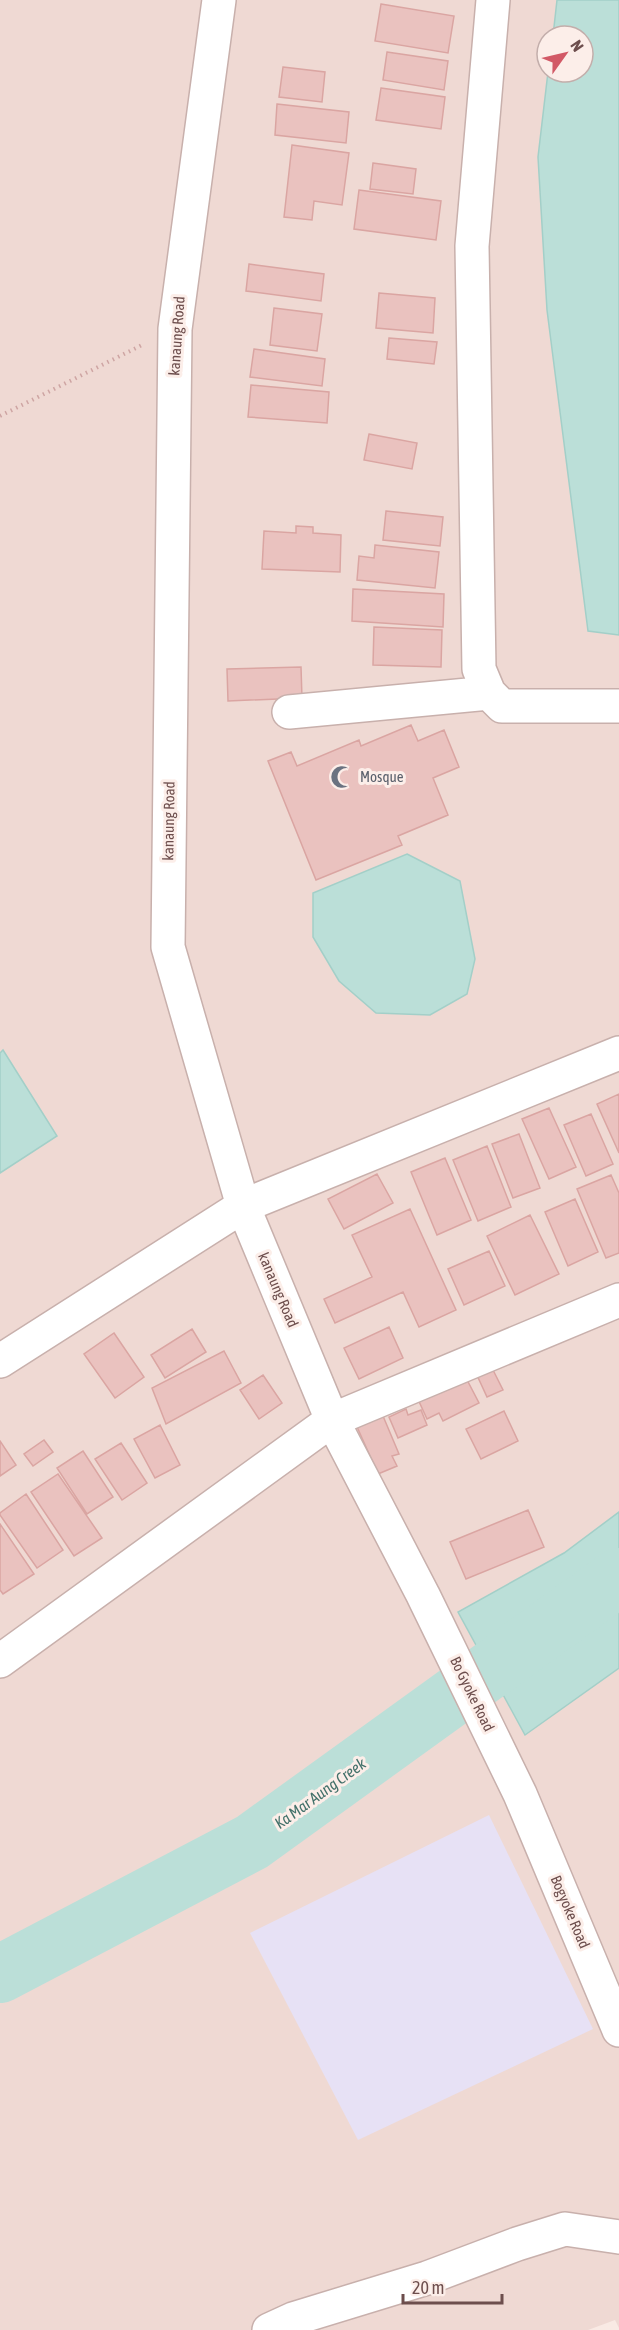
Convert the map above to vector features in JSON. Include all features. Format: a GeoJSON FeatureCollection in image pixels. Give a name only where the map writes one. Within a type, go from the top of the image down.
{"type":"FeatureCollection","features":[{"type":"Feature","properties":{"kind":"street","name":"kanaung Road"},"geometry":{"type":"LineString","coordinates":[[219,0],[175,329],[168,947],[243,1206],[332,1420],[423,1595]]}},
{"type":"Feature","properties":{"kind":"street"},"geometry":{"type":"LineString","coordinates":[[493,0],[472,246],[479,669],[489,693],[502,706],[619,706]]}},
{"type":"Feature","properties":{"kind":"street"},"geometry":{"type":"LineString","coordinates":[[289,712],[489,693]]}},
{"type":"Feature","properties":{"kind":"street"},"geometry":{"type":"LineString","coordinates":[[0,1361],[243,1206],[619,1053]]}},
{"type":"Feature","properties":{"kind":"street"},"geometry":{"type":"LineString","coordinates":[[0,1661],[332,1420],[619,1300]]}},
{"type":"Feature","properties":{"kind":"street","name":"Bo Gyoke Road"},"geometry":{"type":"LineString","coordinates":[[423,1595],[520,1794]]}},
{"type":"Feature","properties":{"kind":"street","name":"Bogyoke Road"},"geometry":{"type":"LineString","coordinates":[[520,1794],[619,2030]]}},
{"type":"Feature","properties":{"kind":"street"},"geometry":{"type":"LineString","coordinates":[[269,2330],[293,2319],[427,2278],[517,2244],[565,2229],[619,2237]]}},
{"type":"Feature","properties":{"kind":"path"},"geometry":{"type":"LineString","coordinates":[[0,416],[175,329]]}},
{"type":"Feature","properties":{"kind":"shaded area"},"geometry":{"type":"Polygon","coordinates":[[[0,0],[619,0],[619,2328],[615,2320],[588,2330],[0,2330],[0,0]]]}},
{"type":"Feature","properties":{"kind":"shaded area"},"geometry":{"type":"Polygon","coordinates":[[[489,1815],[593,2029],[358,2140],[250,1933],[489,1815]]]}},
{"type":"Feature","properties":{"kind":"water"},"geometry":{"type":"Polygon","coordinates":[[[557,0],[619,0],[619,635],[588,631],[547,310],[538,157],[547,84],[595,84],[595,24],[554,24],[557,0]]]}},
{"type":"Feature","properties":{"kind":"water"},"geometry":{"type":"Polygon","coordinates":[[[407,854],[460,881],[475,959],[467,994],[430,1015],[376,1013],[339,981],[313,937],[313,893],[407,854]]]}},
{"type":"Feature","properties":{"kind":"water"},"geometry":{"type":"Polygon","coordinates":[[[3,1050],[57,1136],[0,1173],[0,1053],[3,1050]]]}},
{"type":"Feature","properties":{"kind":"water"},"geometry":{"type":"Polygon","coordinates":[[[619,1512],[619,1668],[525,1735],[458,1612],[564,1553],[619,1512]]]}},
{"type":"Feature","properties":{"kind":"building"},"geometry":{"type":"Polygon","coordinates":[[[381,4],[454,16],[448,53],[375,41],[381,4]]]}},
{"type":"Feature","properties":{"kind":"building"},"geometry":{"type":"Polygon","coordinates":[[[387,52],[448,61],[444,90],[383,80],[387,52]]]}},
{"type":"Feature","properties":{"kind":"building"},"geometry":{"type":"Polygon","coordinates":[[[283,67],[325,72],[322,102],[279,97],[283,67]]]}},
{"type":"Feature","properties":{"kind":"building"},"geometry":{"type":"Polygon","coordinates":[[[381,88],[445,97],[441,129],[376,120],[381,88]]]}},
{"type":"Feature","properties":{"kind":"building"},"geometry":{"type":"Polygon","coordinates":[[[277,104],[349,112],[346,143],[275,135],[277,104]]]}},
{"type":"Feature","properties":{"kind":"building"},"geometry":{"type":"Polygon","coordinates":[[[292,145],[349,153],[342,205],[314,201],[312,220],[284,217],[292,145]]]}},
{"type":"Feature","properties":{"kind":"building"},"geometry":{"type":"Polygon","coordinates":[[[373,163],[416,169],[413,194],[370,189],[373,163]]]}},
{"type":"Feature","properties":{"kind":"building"},"geometry":{"type":"Polygon","coordinates":[[[359,190],[441,201],[436,240],[354,229],[359,190]]]}},
{"type":"Feature","properties":{"kind":"building"},"geometry":{"type":"Polygon","coordinates":[[[249,264],[324,274],[321,301],[246,291],[249,264]]]}},
{"type":"Feature","properties":{"kind":"building"},"geometry":{"type":"Polygon","coordinates":[[[379,293],[435,298],[433,333],[376,328],[379,293]]]}},
{"type":"Feature","properties":{"kind":"building"},"geometry":{"type":"Polygon","coordinates":[[[274,308],[322,314],[317,351],[270,345],[274,308]]]}},
{"type":"Feature","properties":{"kind":"building"},"geometry":{"type":"Polygon","coordinates":[[[389,338],[437,342],[434,364],[387,359],[389,338]]]}},
{"type":"Feature","properties":{"kind":"building"},"geometry":{"type":"Polygon","coordinates":[[[254,349],[325,359],[322,386],[250,377],[254,349]]]}},
{"type":"Feature","properties":{"kind":"building"},"geometry":{"type":"Polygon","coordinates":[[[251,385],[329,392],[327,423],[248,417],[251,385]]]}},
{"type":"Feature","properties":{"kind":"building"},"geometry":{"type":"Polygon","coordinates":[[[369,434],[417,443],[412,469],[364,460],[369,434]]]}},
{"type":"Feature","properties":{"kind":"building"},"geometry":{"type":"Polygon","coordinates":[[[386,511],[443,517],[440,546],[383,540],[386,511]]]}},
{"type":"Feature","properties":{"kind":"building"},"geometry":{"type":"Polygon","coordinates":[[[296,526],[313,527],[313,533],[341,535],[340,572],[262,569],[264,531],[296,533],[296,526]]]}},
{"type":"Feature","properties":{"kind":"building"},"geometry":{"type":"Polygon","coordinates":[[[375,545],[439,552],[435,588],[357,580],[359,556],[374,558],[375,545]]]}},
{"type":"Feature","properties":{"kind":"building"},"geometry":{"type":"Polygon","coordinates":[[[353,589],[444,594],[443,627],[352,621],[353,589]]]}},
{"type":"Feature","properties":{"kind":"building"},"geometry":{"type":"Polygon","coordinates":[[[374,627],[442,630],[441,667],[373,665],[374,627]]]}},
{"type":"Feature","properties":{"kind":"building"},"geometry":{"type":"Polygon","coordinates":[[[301,667],[302,698],[228,701],[227,669],[301,667]]]}},
{"type":"Feature","properties":{"kind":"building"},"geometry":{"type":"Polygon","coordinates":[[[411,725],[418,741],[444,730],[459,767],[433,778],[448,815],[398,836],[402,845],[316,880],[268,761],[291,752],[297,766],[359,740],[361,746],[411,725]]]}},
{"type":"Feature","properties":{"kind":"building"},"geometry":{"type":"Polygon","coordinates":[[[619,1094],[619,1153],[597,1104],[619,1094]]]}},
{"type":"Feature","properties":{"kind":"building"},"geometry":{"type":"Polygon","coordinates":[[[549,1108],[576,1167],[549,1179],[522,1119],[549,1108]]]}},
{"type":"Feature","properties":{"kind":"building"},"geometry":{"type":"Polygon","coordinates":[[[591,1114],[613,1164],[586,1176],[564,1125],[591,1114]]]}},
{"type":"Feature","properties":{"kind":"building"},"geometry":{"type":"Polygon","coordinates":[[[519,1134],[540,1188],[513,1198],[492,1144],[519,1134]]]}},
{"type":"Feature","properties":{"kind":"building"},"geometry":{"type":"Polygon","coordinates":[[[487,1146],[511,1207],[478,1221],[453,1160],[487,1146]]]}},
{"type":"Feature","properties":{"kind":"building"},"geometry":{"type":"Polygon","coordinates":[[[445,1158],[471,1220],[437,1235],[411,1172],[445,1158]]]}},
{"type":"Feature","properties":{"kind":"building"},"geometry":{"type":"Polygon","coordinates":[[[377,1174],[393,1203],[344,1229],[328,1199],[377,1174]]]}},
{"type":"Feature","properties":{"kind":"building"},"geometry":{"type":"Polygon","coordinates":[[[611,1175],[619,1193],[619,1253],[606,1258],[577,1189],[611,1175]]]}},
{"type":"Feature","properties":{"kind":"building"},"geometry":{"type":"Polygon","coordinates":[[[575,1199],[598,1252],[568,1266],[545,1212],[575,1199]]]}},
{"type":"Feature","properties":{"kind":"building"},"geometry":{"type":"Polygon","coordinates":[[[410,1209],[456,1310],[419,1327],[403,1292],[335,1323],[324,1299],[372,1277],[352,1235],[410,1209]]]}},
{"type":"Feature","properties":{"kind":"building"},"geometry":{"type":"Polygon","coordinates":[[[530,1215],[559,1274],[515,1295],[487,1236],[530,1215]]]}},
{"type":"Feature","properties":{"kind":"building"},"geometry":{"type":"Polygon","coordinates":[[[489,1251],[505,1286],[464,1305],[448,1269],[489,1251]]]}},
{"type":"Feature","properties":{"kind":"building"},"geometry":{"type":"Polygon","coordinates":[[[389,1327],[403,1358],[359,1379],[344,1348],[389,1327]]]}},
{"type":"Feature","properties":{"kind":"building"},"geometry":{"type":"Polygon","coordinates":[[[192,1329],[206,1352],[165,1378],[151,1355],[192,1329]]]}},
{"type":"Feature","properties":{"kind":"building"},"geometry":{"type":"Polygon","coordinates":[[[114,1333],[144,1377],[115,1398],[84,1354],[114,1333]]]}},
{"type":"Feature","properties":{"kind":"building"},"geometry":{"type":"Polygon","coordinates":[[[224,1351],[241,1383],[166,1424],[152,1388],[224,1351]]]}},
{"type":"Feature","properties":{"kind":"building"},"geometry":{"type":"Polygon","coordinates":[[[491,1366],[503,1390],[487,1397],[476,1373],[491,1366]]]}},
{"type":"Feature","properties":{"kind":"building"},"geometry":{"type":"Polygon","coordinates":[[[464,1374],[479,1403],[443,1421],[439,1413],[427,1419],[417,1397],[464,1374]]]}},
{"type":"Feature","properties":{"kind":"building"},"geometry":{"type":"Polygon","coordinates":[[[263,1375],[282,1403],[259,1419],[240,1390],[263,1375]]]}},
{"type":"Feature","properties":{"kind":"building"},"geometry":{"type":"Polygon","coordinates":[[[406,1409],[408,1415],[421,1410],[427,1425],[398,1438],[389,1417],[406,1409]]]}},
{"type":"Feature","properties":{"kind":"building"},"geometry":{"type":"Polygon","coordinates":[[[504,1411],[518,1441],[481,1459],[466,1429],[504,1411]]]}},
{"type":"Feature","properties":{"kind":"building"},"geometry":{"type":"Polygon","coordinates":[[[383,1416],[399,1454],[392,1456],[397,1466],[378,1474],[354,1420],[383,1416]]]}},
{"type":"Feature","properties":{"kind":"building"},"geometry":{"type":"Polygon","coordinates":[[[160,1425],[180,1465],[155,1478],[134,1439],[160,1425]]]}},
{"type":"Feature","properties":{"kind":"building"},"geometry":{"type":"Polygon","coordinates":[[[44,1440],[53,1452],[33,1466],[24,1454],[44,1440]]]}},
{"type":"Feature","properties":{"kind":"building"},"geometry":{"type":"Polygon","coordinates":[[[0,1441],[16,1465],[0,1476],[0,1441]]]}},
{"type":"Feature","properties":{"kind":"building"},"geometry":{"type":"Polygon","coordinates":[[[121,1443],[147,1483],[122,1500],[95,1459],[121,1443]]]}},
{"type":"Feature","properties":{"kind":"building"},"geometry":{"type":"Polygon","coordinates":[[[83,1451],[113,1497],[87,1514],[57,1468],[83,1451]]]}},
{"type":"Feature","properties":{"kind":"building"},"geometry":{"type":"Polygon","coordinates":[[[58,1474],[102,1538],[74,1556],[31,1492],[58,1474]]]}},
{"type":"Feature","properties":{"kind":"building"},"geometry":{"type":"Polygon","coordinates":[[[26,1494],[63,1550],[37,1568],[0,1515],[26,1494]]]}},
{"type":"Feature","properties":{"kind":"building"},"geometry":{"type":"Polygon","coordinates":[[[528,1510],[544,1547],[466,1579],[450,1542],[528,1510]]]}},
{"type":"Feature","properties":{"kind":"building"},"geometry":{"type":"Polygon","coordinates":[[[0,1524],[34,1574],[3,1594],[0,1590],[0,1524]]]}},
{"type":"Feature","properties":{"kind":"waterway","name":"Ka Mar Aung Creek"},"geometry":{"type":"LineString","coordinates":[[0,1974],[252,1842],[619,1577]]}},
{"type":"Feature","properties":{"kind":"place","name":"Mosque"},"geometry":{"type":"Point","coordinates":[342,777]}}]}
